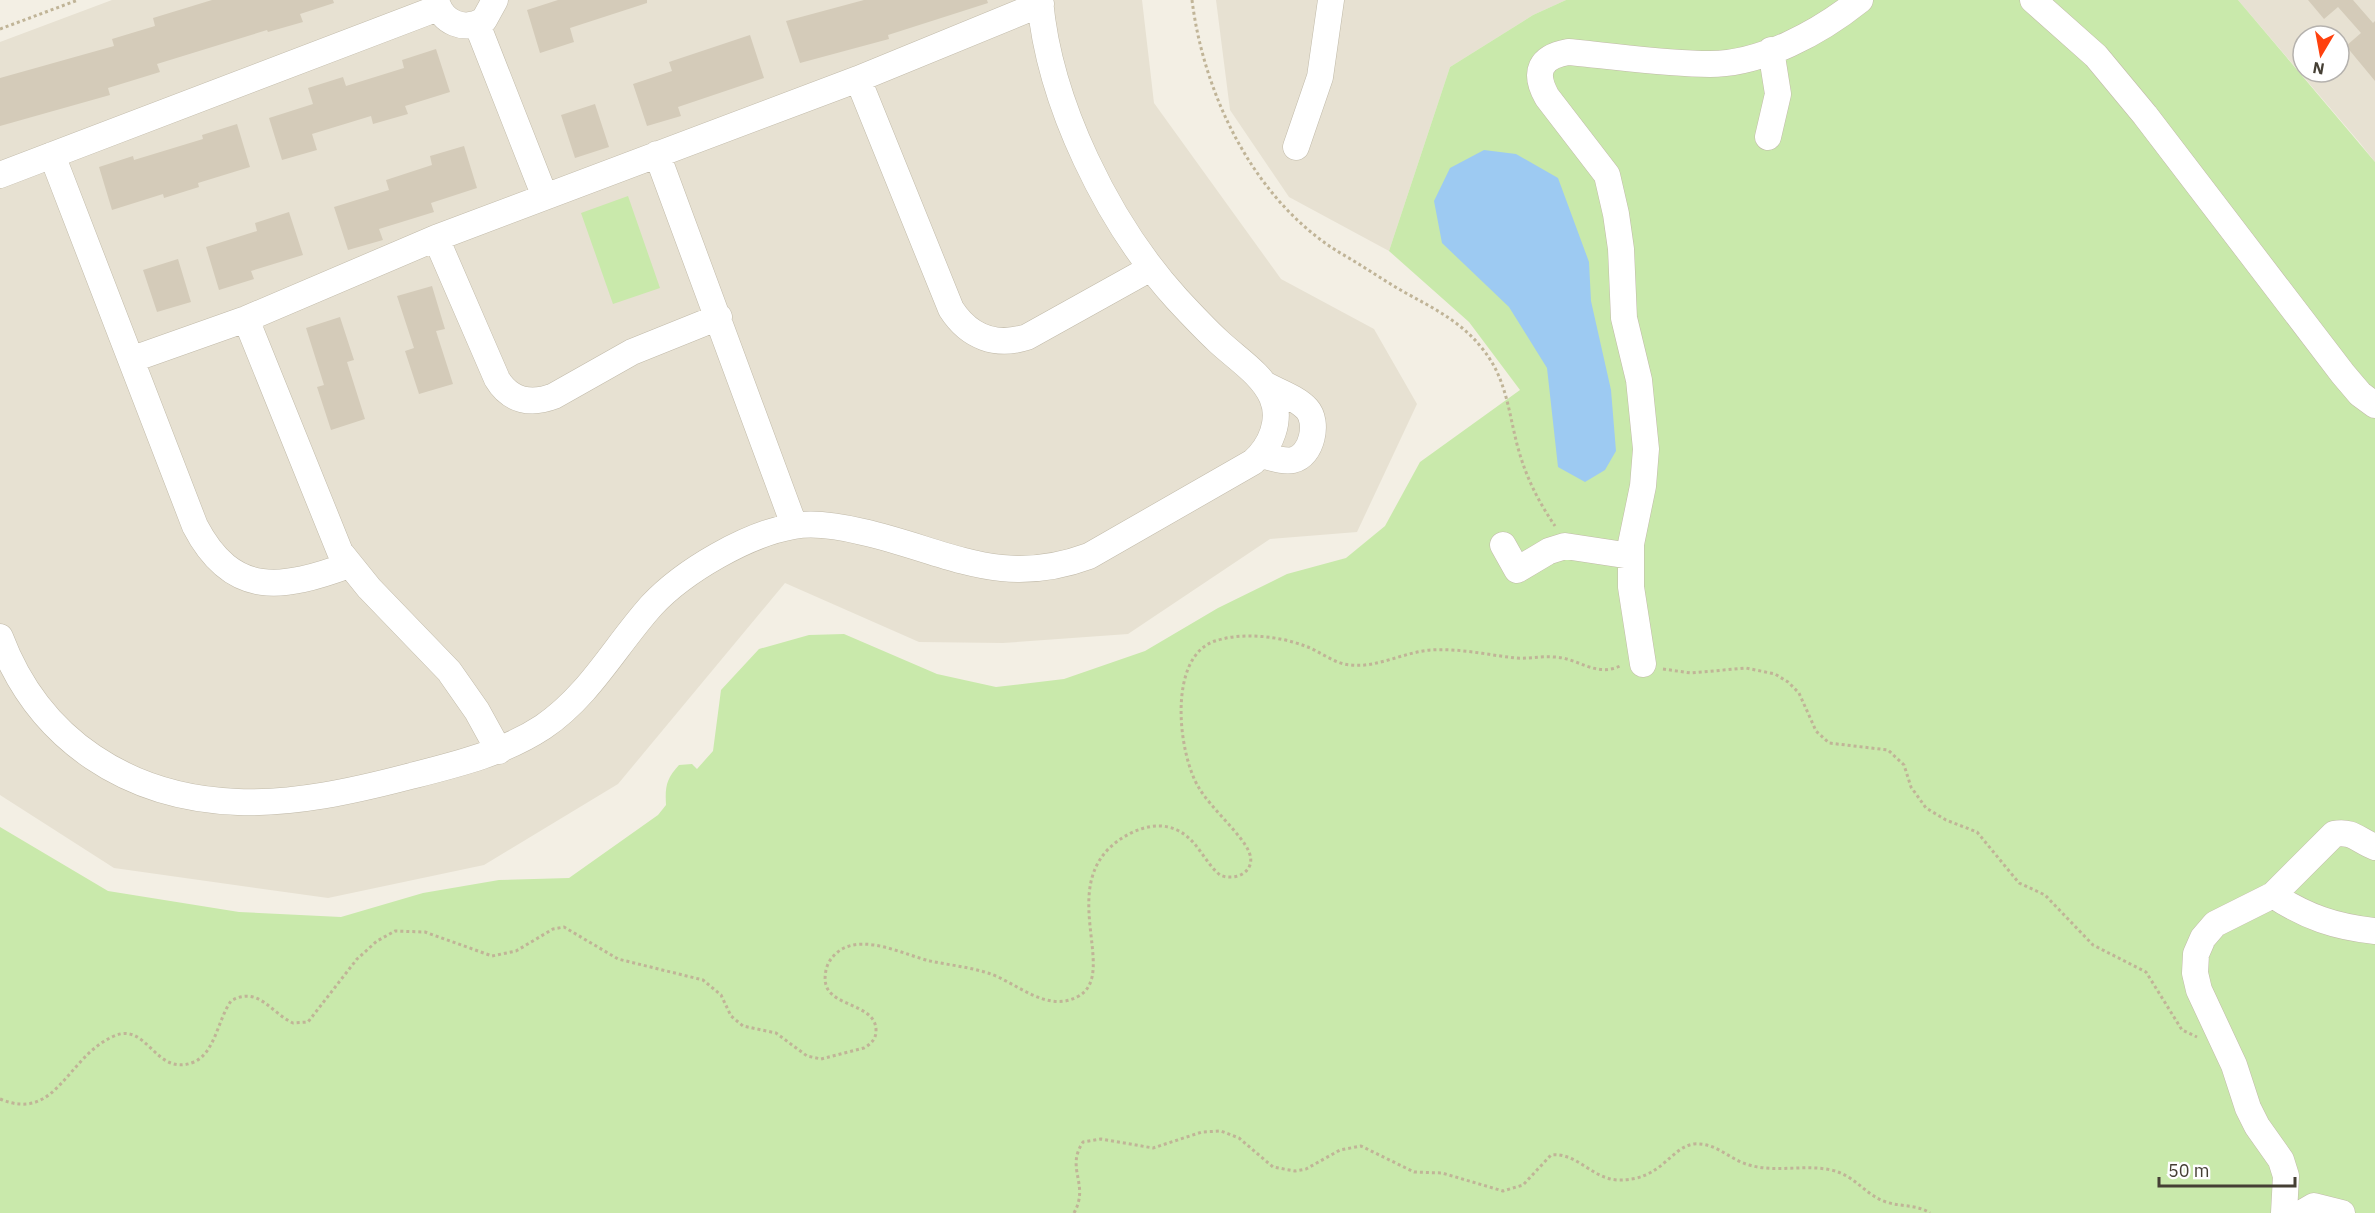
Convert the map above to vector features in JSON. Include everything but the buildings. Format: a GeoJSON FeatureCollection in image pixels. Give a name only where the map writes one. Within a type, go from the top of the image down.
{"type":"FeatureCollection","features":[{"type":"Feature","properties":{"kind":"street"},"geometry":{"type":"LineString","coordinates":[[0,175],[437,4],[445,17],[454,24],[466,26],[477,24],[490,14],[495,0]]}},
{"type":"Feature","properties":{"kind":"street"},"geometry":{"type":"LineString","coordinates":[[1296,147],[1320,77],[1331,0]]}},
{"type":"Feature","properties":{"kind":"street"},"geometry":{"type":"LineString","coordinates":[[1643,664],[1631,587],[1631,556],[1632,535],[1643,486],[1646,449],[1639,380],[1624,318],[1621,249],[1612,194],[1607,175],[1539,83],[1541,67],[1552,55],[1568,52],[1710,64],[1739,61],[1809,33],[1860,0]]}},
{"type":"Feature","properties":{"kind":"street"},"geometry":{"type":"LineString","coordinates":[[2032,0],[2096,56],[2343,374],[2360,394],[2375,405]]}},
{"type":"Feature","properties":{"kind":"street"},"geometry":{"type":"LineString","coordinates":[[132,359],[246,319],[436,238],[858,80],[1041,2],[1055,72],[1087,161],[1112,210],[1151,268],[1217,340],[1266,385],[1305,406],[1313,417],[1310,445],[1299,458],[1292,460],[1260,455]]}},
{"type":"Feature","properties":{"kind":"street"},"geometry":{"type":"LineString","coordinates":[[477,24],[545,197]]}},
{"type":"Feature","properties":{"kind":"street"},"geometry":{"type":"LineString","coordinates":[[1768,137],[1778,94],[1777,72],[1771,50]]}},
{"type":"Feature","properties":{"kind":"street"},"geometry":{"type":"LineString","coordinates":[[858,80],[951,309],[967,328],[978,335],[996,341],[1015,341],[1027,337],[1151,268]]}},
{"type":"Feature","properties":{"kind":"street"},"geometry":{"type":"LineString","coordinates":[[657,154],[795,525]]}},
{"type":"Feature","properties":{"kind":"street"},"geometry":{"type":"LineString","coordinates":[[52,155],[195,526],[205,546],[220,562],[239,574],[261,582],[283,584],[305,581],[349,566]]}},
{"type":"Feature","properties":{"kind":"street"},"geometry":{"type":"LineString","coordinates":[[436,238],[497,379],[513,397],[527,401],[541,401],[554,396],[632,352],[719,317]]}},
{"type":"Feature","properties":{"kind":"street"},"geometry":{"type":"LineString","coordinates":[[246,319],[333,537],[349,566],[449,671],[477,711],[499,751]]}},
{"type":"Feature","properties":{"kind":"street"},"geometry":{"type":"LineString","coordinates":[[0,637],[11,666],[41,712],[82,751],[129,780],[185,796],[240,802],[308,797],[360,789],[499,751],[541,728],[570,706],[600,673],[653,605],[684,577],[720,554],[754,538],[795,525],[842,527],[902,541],[972,565],[1005,571],[1062,566],[1089,556],[1260,455],[1274,429],[1273,399],[1266,385]]}},
{"type":"Feature","properties":{"kind":"street"},"geometry":{"type":"LineString","coordinates":[[1503,545],[1514,568],[1520,570],[1549,551],[1565,546],[1631,556]]}},
{"type":"Feature","properties":{"kind":"street"},"geometry":{"type":"LineString","coordinates":[[2284,1213],[2286,1176],[2281,1160],[2257,1126],[2248,1108],[2234,1065],[2199,990],[2195,973],[2196,954],[2203,938],[2215,924],[2273,895],[2334,834],[2344,831],[2375,848]]}},
{"type":"Feature","properties":{"kind":"street"},"geometry":{"type":"LineString","coordinates":[[2273,895],[2321,922],[2375,931]]}},
{"type":"Feature","properties":{"kind":"street"},"geometry":{"type":"LineString","coordinates":[[2302,1213],[2314,1206],[2342,1213]]}},
{"type":"Feature","properties":{"kind":"path"},"geometry":{"type":"LineString","coordinates":[[0,29],[78,0]]}},
{"type":"Feature","properties":{"kind":"path"},"geometry":{"type":"LineString","coordinates":[[1192,0],[1199,48],[1209,81],[1232,129],[1270,189],[1299,220],[1340,253],[1461,325],[1492,360],[1507,393],[1517,445],[1528,480],[1565,546]]}},
{"type":"Feature","properties":{"kind":"path"},"geometry":{"type":"LineString","coordinates":[[0,1099],[22,1106],[42,1101],[82,1058],[115,1035],[124,1033],[142,1039],[158,1056],[170,1064],[183,1065],[196,1061],[209,1048],[231,1001],[244,996],[259,998],[293,1023],[308,1022],[357,959],[386,935],[405,929],[432,934],[492,956],[516,951],[558,927],[571,928],[596,947],[618,959],[703,980],[721,995],[736,1022],[750,1029],[784,1037],[801,1053],[814,1059],[864,1048],[870,1045],[876,1033],[876,1026],[869,1016],[832,995],[825,984],[827,967],[831,958],[847,946],[888,949],[988,973],[1036,997],[1063,1001],[1077,997],[1088,989],[1092,978],[1094,954],[1087,909],[1089,883],[1106,854],[1126,836],[1153,826],[1166,826],[1188,837],[1220,875],[1226,878],[1240,877],[1250,867],[1251,861],[1247,847],[1198,787],[1185,753],[1182,713],[1186,674],[1190,660],[1214,641],[1246,636],[1285,640],[1305,646],[1347,665],[1359,666],[1412,652],[1453,650],[1518,658],[1557,657],[1597,670],[1607,670],[1634,662],[1691,673],[1746,668],[1761,669],[1788,682],[1798,693],[1822,738],[1838,746],[1878,747],[1897,756],[1904,765],[1917,799],[1926,808],[1946,820],[1977,832],[2019,883],[2045,895],[2093,945],[2146,972],[2182,1030],[2200,1037],[2218,1030]]}},
{"type":"Feature","properties":{"kind":"path"},"geometry":{"type":"LineString","coordinates":[[1074,1213],[1082,1195],[1075,1159],[1083,1142],[1101,1139],[1153,1148],[1212,1130],[1230,1133],[1260,1158],[1284,1170],[1306,1169],[1340,1150],[1361,1146],[1414,1172],[1442,1173],[1503,1191],[1523,1185],[1551,1155],[1570,1156],[1599,1176],[1630,1180],[1659,1170],[1692,1144],[1703,1144],[1714,1147],[1747,1165],[1762,1168],[1812,1168],[1844,1174],[1880,1200],[1917,1207],[1930,1213]]}},
{"type":"Feature","properties":{"kind":"shaded area"},"geometry":{"type":"Polygon","coordinates":[[[112,0],[1142,0],[1154,103],[1281,279],[1374,329],[1417,404],[1357,532],[1270,539],[1128,634],[1003,643],[919,642],[785,583],[618,784],[484,865],[328,898],[114,868],[0,795],[0,42],[112,0]]]}},
{"type":"Feature","properties":{"kind":"shaded area"},"geometry":{"type":"Polygon","coordinates":[[[1216,0],[1566,0],[1533,15],[1450,67],[1389,251],[1289,197],[1230,110],[1216,0]]]}},
{"type":"Feature","properties":{"kind":"shaded area"},"geometry":{"type":"Polygon","coordinates":[[[2238,0],[2375,0],[2375,162],[2310,84],[2351,84],[2351,24],[2291,24],[2291,62],[2238,0]]]}},
{"type":"Feature","properties":{"kind":"green space"},"geometry":{"type":"Polygon","coordinates":[[[1566,0],[2238,0],[2291,63],[2291,84],[2309,84],[2375,162],[2375,1213],[0,1213],[0,827],[108,891],[239,912],[341,917],[423,893],[499,880],[569,878],[658,815],[666,805],[666,788],[669,779],[679,765],[692,764],[697,769],[713,751],[721,690],[759,649],[809,635],[844,634],[937,674],[996,687],[1064,679],[1145,651],[1218,608],[1287,574],[1346,558],[1385,526],[1420,462],[1520,390],[1469,322],[1389,251],[1450,67],[1533,15],[1566,0]]]}},
{"type":"Feature","properties":{"kind":"green space"},"geometry":{"type":"Polygon","coordinates":[[[628,196],[660,288],[613,304],[581,213],[628,196]]]}},
{"type":"Feature","properties":{"kind":"water"},"geometry":{"type":"Polygon","coordinates":[[[1484,150],[1516,154],[1558,178],[1589,262],[1591,301],[1611,390],[1616,451],[1605,470],[1585,482],[1558,467],[1547,368],[1509,307],[1442,243],[1434,201],[1450,168],[1484,150]]]}}]}
